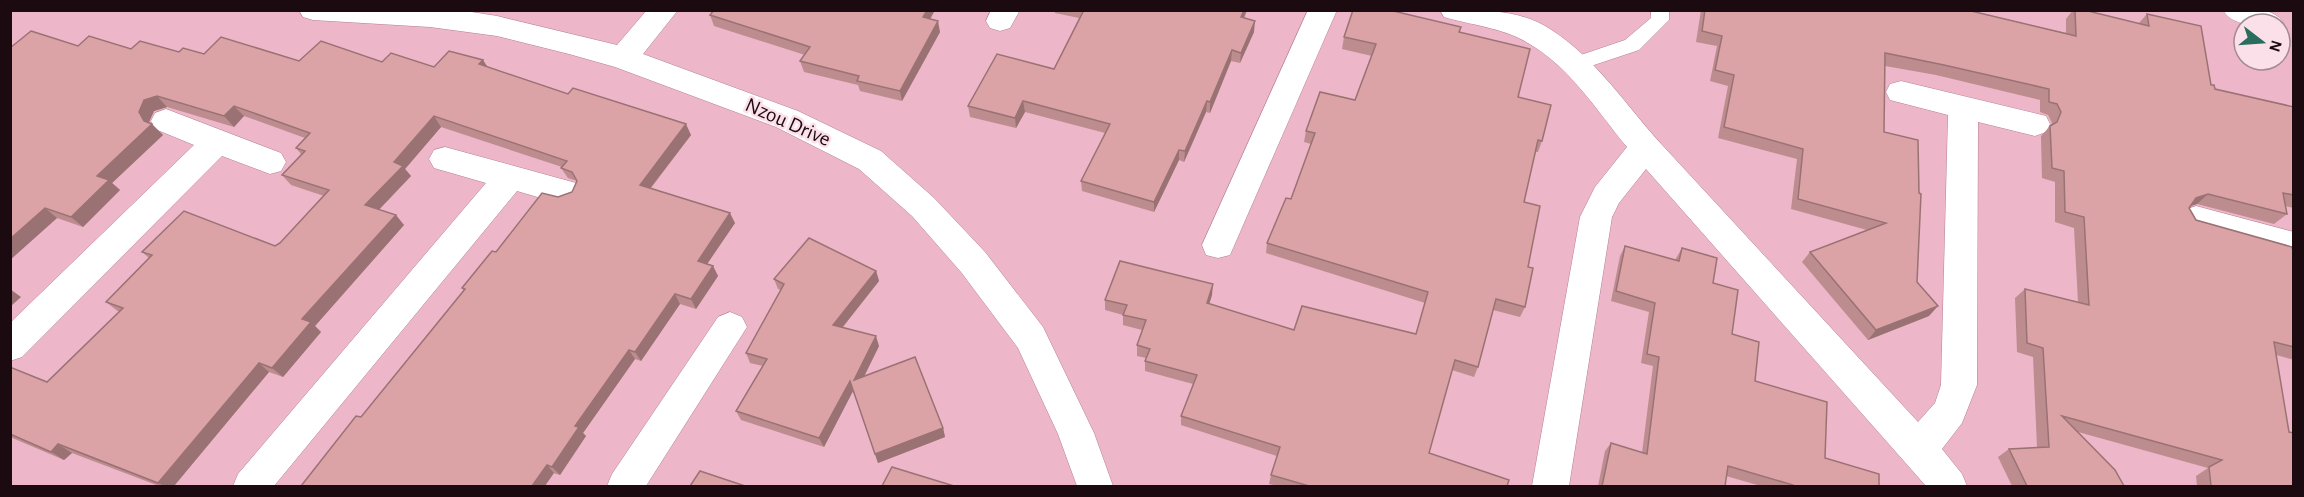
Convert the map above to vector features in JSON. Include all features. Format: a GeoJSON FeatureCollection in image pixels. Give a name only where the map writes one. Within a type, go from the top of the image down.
{"type":"FeatureCollection","features":[{"type":"Feature","properties":{"kind":"street","name":"Nzou Drive"},"geometry":{"type":"LineString","coordinates":[[313,10],[430,17],[496,26],[623,58],[695,83],[797,124],[870,160],[923,207],[973,262],[1031,338],[1076,434],[1095,486]]}},
{"type":"Feature","properties":{"kind":"street"},"geometry":{"type":"LineString","coordinates":[[623,58],[664,10]]}},
{"type":"Feature","properties":{"kind":"street"},"geometry":{"type":"LineString","coordinates":[[1218,246],[1323,10]]}},
{"type":"Feature","properties":{"kind":"street"},"geometry":{"type":"LineString","coordinates":[[1454,10],[1505,23],[1538,35],[1576,64],[1645,147],[1949,486]]}},
{"type":"Feature","properties":{"kind":"street"},"geometry":{"type":"LineString","coordinates":[[1901,92],[2035,124]]}},
{"type":"Feature","properties":{"kind":"street"},"geometry":{"type":"LineString","coordinates":[[1918,449],[1949,412],[1959,385],[1963,108]]}},
{"type":"Feature","properties":{"kind":"street"},"geometry":{"type":"LineString","coordinates":[[166,121],[270,162]]}},
{"type":"Feature","properties":{"kind":"street"},"geometry":{"type":"LineString","coordinates":[[10,346],[218,141]]}},
{"type":"Feature","properties":{"kind":"street"},"geometry":{"type":"LineString","coordinates":[[1550,486],[1596,216],[1606,196],[1645,147]]}},
{"type":"Feature","properties":{"kind":"street"},"geometry":{"type":"LineString","coordinates":[[445,159],[565,192]]}},
{"type":"Feature","properties":{"kind":"street"},"geometry":{"type":"LineString","coordinates":[[251,486],[509,178]]}},
{"type":"Feature","properties":{"kind":"street"},"geometry":{"type":"LineString","coordinates":[[2196,219],[2294,246]]}},
{"type":"Feature","properties":{"kind":"street"},"geometry":{"type":"LineString","coordinates":[[624,486],[730,327]]}},
{"type":"Feature","properties":{"kind":"lane"},"geometry":{"type":"LineString","coordinates":[[1576,64],[1632,45],[1660,20],[1660,10]]}},
{"type":"Feature","properties":{"kind":"building"},"geometry":{"type":"Polygon","coordinates":[[[714,10],[927,10],[923,17],[938,21],[900,91],[857,81],[859,76],[800,61],[810,47],[710,15],[714,10]]]}},
{"type":"Feature","properties":{"kind":"building"},"geometry":{"type":"Polygon","coordinates":[[[1084,10],[1244,10],[1241,17],[1255,21],[1241,53],[1232,50],[1210,102],[1207,101],[1185,151],[1179,150],[1154,202],[1081,181],[1110,124],[1023,101],[1015,118],[968,106],[997,54],[1054,69],[1084,10]]]}},
{"type":"Feature","properties":{"kind":"building"},"geometry":{"type":"Polygon","coordinates":[[[1353,10],[1389,10],[1461,27],[1459,32],[1530,49],[1518,97],[1551,105],[1542,141],[1538,140],[1524,202],[1540,206],[1528,267],[1533,268],[1525,307],[1496,299],[1478,367],[1455,360],[1429,453],[1509,480],[1507,486],[1309,486],[1271,475],[1280,447],[1181,416],[1197,375],[1145,361],[1150,349],[1137,345],[1146,320],[1123,315],[1127,305],[1105,300],[1120,261],[1213,284],[1207,303],[1294,330],[1302,306],[1416,334],[1428,292],[1267,243],[1286,198],[1291,199],[1315,133],[1306,131],[1320,92],[1355,100],[1376,44],[1344,37],[1353,10]]]}},
{"type":"Feature","properties":{"kind":"building"},"geometry":{"type":"Polygon","coordinates":[[[1705,10],[1967,10],[2076,36],[2075,10],[2084,10],[2149,26],[2147,14],[2201,26],[2211,85],[2214,85],[2215,89],[2294,107],[2294,195],[2283,193],[2287,214],[2208,194],[2196,198],[2189,208],[2196,220],[2292,247],[2294,254],[2294,347],[2274,342],[2289,432],[2294,433],[2294,486],[2211,486],[2209,467],[2222,460],[2062,416],[2115,470],[2124,486],[2027,486],[2009,449],[2049,447],[2043,348],[2027,343],[2025,289],[2089,305],[2084,217],[2065,212],[2064,171],[2052,168],[2050,126],[2057,122],[2061,112],[2057,104],[2049,102],[2049,89],[1885,53],[1884,132],[1918,140],[1919,193],[1921,194],[1917,282],[1938,306],[1876,330],[1810,252],[1886,223],[1798,199],[1803,149],[1724,127],[1734,75],[1715,70],[1722,36],[1702,31],[1705,10]]]}},
{"type":"Feature","properties":{"kind":"building"},"geometry":{"type":"Polygon","coordinates":[[[31,31],[78,46],[89,36],[131,49],[140,41],[179,52],[183,48],[204,54],[221,37],[299,61],[321,41],[382,62],[391,53],[434,67],[449,51],[483,60],[479,64],[568,94],[573,88],[686,124],[640,185],[730,213],[698,261],[713,266],[691,299],[675,294],[635,352],[629,350],[575,426],[579,427],[552,467],[547,465],[532,486],[301,486],[356,416],[361,417],[465,289],[462,288],[492,251],[496,252],[542,193],[558,197],[572,192],[577,181],[572,172],[561,168],[567,161],[434,116],[394,162],[403,166],[365,205],[396,215],[302,319],[311,322],[272,368],[259,363],[158,483],[58,444],[51,452],[10,434],[10,367],[47,382],[123,308],[106,302],[152,255],[142,252],[184,211],[275,246],[329,190],[282,175],[305,151],[296,148],[310,133],[234,106],[224,116],[157,96],[144,100],[139,112],[144,121],[152,124],[97,176],[109,180],[71,217],[45,208],[10,239],[10,48],[31,31]]]}},
{"type":"Feature","properties":{"kind":"building"},"geometry":{"type":"Polygon","coordinates":[[[809,238],[876,271],[833,325],[876,336],[854,380],[915,357],[943,428],[875,454],[850,381],[819,438],[736,411],[767,359],[746,353],[784,284],[774,279],[809,238]]]}},
{"type":"Feature","properties":{"kind":"building"},"geometry":{"type":"Polygon","coordinates":[[[1625,246],[1679,261],[1682,248],[1717,258],[1713,283],[1738,290],[1732,334],[1759,342],[1755,381],[1827,402],[1825,458],[1879,474],[1879,486],[1793,486],[1728,466],[1725,486],[1602,486],[1611,443],[1647,454],[1659,357],[1647,354],[1655,303],[1616,291],[1625,246]]]}},
{"type":"Feature","properties":{"kind":"building"},"geometry":{"type":"Polygon","coordinates":[[[892,467],[954,486],[882,486],[892,467]]]}},
{"type":"Feature","properties":{"kind":"building"},"geometry":{"type":"Polygon","coordinates":[[[700,471],[745,486],[690,486],[700,471]]]}}]}
